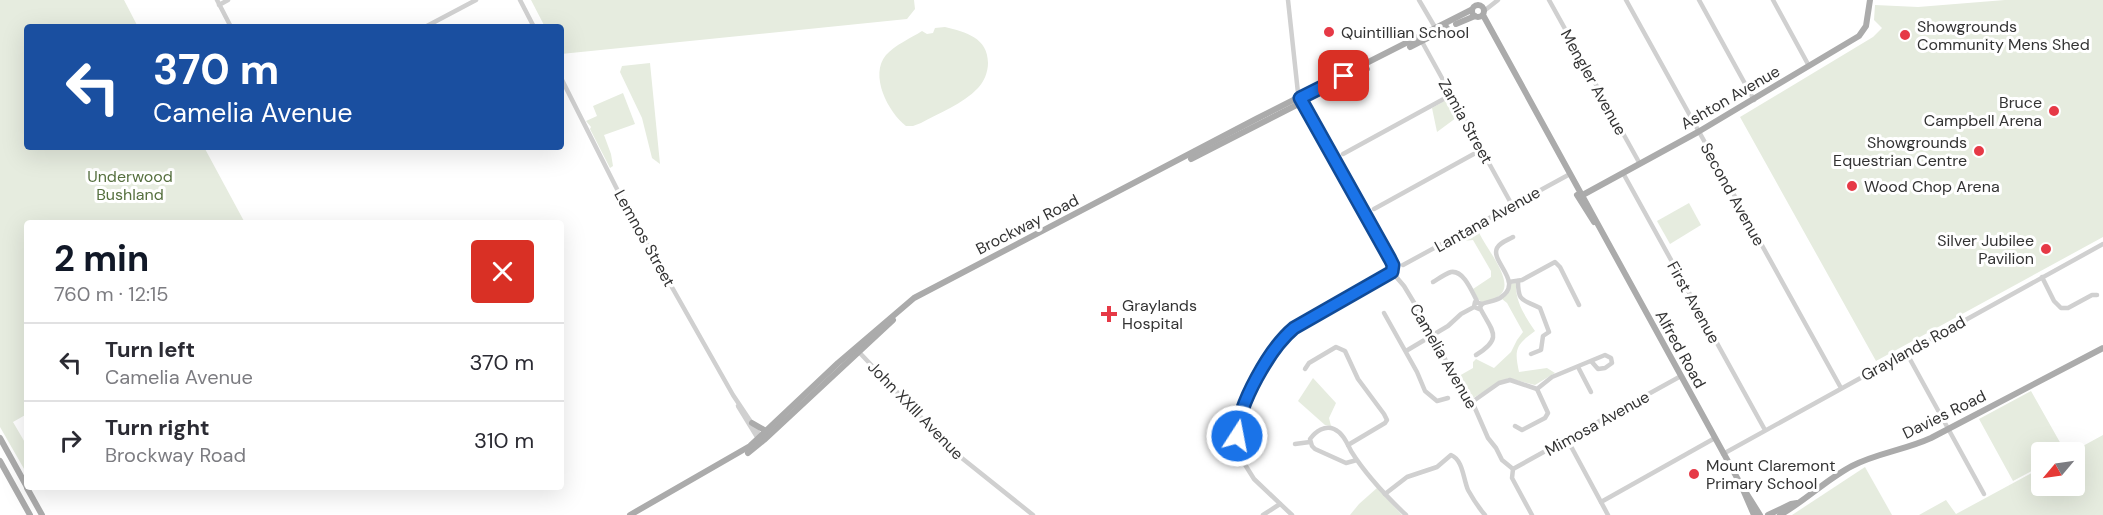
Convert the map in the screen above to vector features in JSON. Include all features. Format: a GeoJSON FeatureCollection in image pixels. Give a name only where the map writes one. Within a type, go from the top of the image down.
{"type":"FeatureCollection","features":[{"type":"Feature","properties":{"kind":"main road","name":"Alfred Road"},"geometry":{"type":"LineString","coordinates":[[1469,0],[1477,10],[1581,197],[1589,216],[1598,226],[1723,454],[1760,515]]}},
{"type":"Feature","properties":{"kind":"main road","name":"Ashton Avenue"},"geometry":{"type":"LineString","coordinates":[[1581,197],[1754,100],[1863,32],[1870,0]]}},
{"type":"Feature","properties":{"kind":"main road","name":"Brockway Road"},"geometry":{"type":"LineString","coordinates":[[630,515],[761,439],[766,431],[857,350],[922,297],[1301,100],[1461,21],[1477,10]]}},
{"type":"Feature","properties":{"kind":"main road","name":"Davies Road"},"geometry":{"type":"LineString","coordinates":[[1780,515],[1852,466],[1872,457],[1917,444],[2103,348]]}},
{"type":"Feature","properties":{"kind":"main road","name":"Brockway Road"},"geometry":{"type":"LineString","coordinates":[[638,515],[749,452],[857,350]]}},
{"type":"Feature","properties":{"kind":"main road"},"geometry":{"type":"LineString","coordinates":[[752,423],[766,431]]}},
{"type":"Feature","properties":{"kind":"main road"},"geometry":{"type":"LineString","coordinates":[[0,438],[24,482]]}},
{"type":"Feature","properties":{"kind":"main road"},"geometry":{"type":"LineString","coordinates":[[0,461],[30,515]]}},
{"type":"Feature","properties":{"kind":"main road","name":"Alfred Road"},"geometry":{"type":"LineString","coordinates":[[1741,485],[1754,515]]}},
{"type":"Feature","properties":{"kind":"main road"},"geometry":{"type":"LineString","coordinates":[[29,490],[42,515]]}},
{"type":"Feature","properties":{"kind":"main road","name":"Davies Road"},"geometry":{"type":"LineString","coordinates":[[1768,515],[1797,503]]}},
{"type":"Feature","properties":{"kind":"street"},"geometry":{"type":"LineString","coordinates":[[228,0],[218,3],[229,24]]}},
{"type":"Feature","properties":{"kind":"street"},"geometry":{"type":"LineString","coordinates":[[431,24],[476,0]]}},
{"type":"Feature","properties":{"kind":"street"},"geometry":{"type":"LineString","coordinates":[[520,0],[532,24]]}},
{"type":"Feature","properties":{"kind":"street"},"geometry":{"type":"LineString","coordinates":[[1288,0],[1298,93],[1301,100]]}},
{"type":"Feature","properties":{"kind":"street"},"geometry":{"type":"LineString","coordinates":[[1419,0],[1437,31]]}},
{"type":"Feature","properties":{"kind":"street","name":"Brockway Road"},"geometry":{"type":"LineString","coordinates":[[1477,10],[1498,0]]}},
{"type":"Feature","properties":{"kind":"street","name":"Mengler Avenue"},"geometry":{"type":"LineString","coordinates":[[1549,0],[1640,164]]}},
{"type":"Feature","properties":{"kind":"street","name":"Second Avenue"},"geometry":{"type":"LineString","coordinates":[[1626,0],[1841,388]]}},
{"type":"Feature","properties":{"kind":"street"},"geometry":{"type":"LineString","coordinates":[[1699,0],[1754,100]]}},
{"type":"Feature","properties":{"kind":"street"},"geometry":{"type":"LineString","coordinates":[[1773,0],[1809,66]]}},
{"type":"Feature","properties":{"kind":"street","name":"Zamia Street"},"geometry":{"type":"LineString","coordinates":[[1421,39],[1512,205]]}},
{"type":"Feature","properties":{"kind":"street","name":"Lemnos Street"},"geometry":{"type":"LineString","coordinates":[[564,84],[622,199],[749,427],[761,439]]}},
{"type":"Feature","properties":{"kind":"street"},"geometry":{"type":"LineString","coordinates":[[1343,154],[1451,95]]}},
{"type":"Feature","properties":{"kind":"street","name":"Camelia Avenue"},"geometry":{"type":"LineString","coordinates":[[1301,100],[1390,259],[1393,265],[1392,272],[1404,286],[1433,334],[1461,392],[1472,402],[1488,438],[1502,460],[1513,469],[1512,478],[1532,515]]}},
{"type":"Feature","properties":{"kind":"street"},"geometry":{"type":"LineString","coordinates":[[1374,209],[1482,150]]}},
{"type":"Feature","properties":{"kind":"street","name":"First Avenue"},"geometry":{"type":"LineString","coordinates":[[1623,173],[1765,430]]}},
{"type":"Feature","properties":{"kind":"street","name":"Lantana Avenue"},"geometry":{"type":"LineString","coordinates":[[1403,265],[1568,175]]}},
{"type":"Feature","properties":{"kind":"street"},"geometry":{"type":"LineString","coordinates":[[1406,351],[1448,326],[1461,314],[1480,304],[1500,298],[1509,282],[1496,255],[1496,250],[1499,245],[1513,237]]}},
{"type":"Feature","properties":{"kind":"street","name":"Graylands Road"},"geometry":{"type":"LineString","coordinates":[[1723,454],[2103,244]]}},
{"type":"Feature","properties":{"kind":"street"},"geometry":{"type":"LineString","coordinates":[[1509,282],[1518,282],[1555,262],[1560,267],[1579,305]]}},
{"type":"Feature","properties":{"kind":"street"},"geometry":{"type":"LineString","coordinates":[[1292,515],[1254,479],[1244,463],[1237,436],[1243,405],[1271,354],[1285,335],[1392,272]]}},
{"type":"Feature","properties":{"kind":"street"},"geometry":{"type":"LineString","coordinates":[[1432,282],[1451,272],[1458,273],[1480,304],[1494,333],[1494,339],[1490,345],[1476,355]]}},
{"type":"Feature","properties":{"kind":"street"},"geometry":{"type":"LineString","coordinates":[[2042,277],[2055,303],[2061,308],[2068,308],[2092,295],[2097,295]]}},
{"type":"Feature","properties":{"kind":"street"},"geometry":{"type":"LineString","coordinates":[[1518,282],[1518,294],[1521,300],[1540,308],[1549,332],[1543,336],[1541,350],[1531,354]]}},
{"type":"Feature","properties":{"kind":"street"},"geometry":{"type":"LineString","coordinates":[[1384,313],[1418,372],[1425,391],[1437,401],[1448,398]]}},
{"type":"Feature","properties":{"kind":"street"},"geometry":{"type":"LineString","coordinates":[[1305,369],[1310,363],[1336,347],[1340,347],[1345,351],[1358,380],[1384,414],[1387,420],[1385,423],[1348,445]]}},
{"type":"Feature","properties":{"kind":"street","name":"John XXIII Avenue"},"geometry":{"type":"LineString","coordinates":[[857,350],[953,451],[1033,515]]}},
{"type":"Feature","properties":{"kind":"street"},"geometry":{"type":"LineString","coordinates":[[1906,352],[1984,494]]}},
{"type":"Feature","properties":{"kind":"street"},"geometry":{"type":"LineString","coordinates":[[1537,389],[1551,377],[1591,361]]}},
{"type":"Feature","properties":{"kind":"street"},"geometry":{"type":"LineString","coordinates":[[1578,367],[1591,392]]}},
{"type":"Feature","properties":{"kind":"street","name":"Mimosa Avenue"},"geometry":{"type":"LineString","coordinates":[[1513,469],[1681,376]]}},
{"type":"Feature","properties":{"kind":"street"},"geometry":{"type":"LineString","coordinates":[[1472,402],[1499,383],[1510,380],[1537,389],[1548,413],[1545,418],[1522,430],[1515,426]]}},
{"type":"Feature","properties":{"kind":"street","name":"Lemnos Street"},"geometry":{"type":"LineString","coordinates":[[733,395],[761,439]]}},
{"type":"Feature","properties":{"kind":"street"},"geometry":{"type":"LineString","coordinates":[[1310,442],[1315,433],[1328,427],[1335,429],[1342,435],[1357,460],[1385,494],[1407,515]]}},
{"type":"Feature","properties":{"kind":"street"},"geometry":{"type":"LineString","coordinates":[[1601,502],[1715,438]]}},
{"type":"Feature","properties":{"kind":"street"},"geometry":{"type":"LineString","coordinates":[[1567,439],[1608,515]]}},
{"type":"Feature","properties":{"kind":"street"},"geometry":{"type":"LineString","coordinates":[[1295,444],[1310,442]]}},
{"type":"Feature","properties":{"kind":"street"},"geometry":{"type":"LineString","coordinates":[[1310,442],[1315,449],[1346,463],[1357,460]]}},
{"type":"Feature","properties":{"kind":"street"},"geometry":{"type":"LineString","coordinates":[[1385,494],[1407,477],[1437,466],[1451,455],[1459,461],[1467,488],[1485,515]]}},
{"type":"Feature","properties":{"kind":"street"},"geometry":{"type":"LineString","coordinates":[[1263,515],[1280,504]]}},
{"type":"Feature","properties":{"kind":"green space","name":"Underwood Bushland"},"geometry":{"type":"Polygon","coordinates":[[[0,0],[124,0],[136,24],[24,24],[24,150],[206,150],[243,220],[24,220],[24,416],[13,422],[24,441],[24,469],[0,427],[0,0]]]}},
{"type":"Feature","properties":{"kind":"green space"},"geometry":{"type":"Polygon","coordinates":[[[531,0],[914,0],[915,9],[907,19],[564,54],[564,24],[543,24],[531,0]]]}},
{"type":"Feature","properties":{"kind":"green space"},"geometry":{"type":"Polygon","coordinates":[[[2005,0],[2103,0],[2103,237],[1876,361],[1740,117],[1873,37],[1882,28],[1874,20],[1875,5],[1918,7],[2005,0]]]}},
{"type":"Feature","properties":{"kind":"green space"},"geometry":{"type":"Polygon","coordinates":[[[945,27],[968,34],[980,42],[987,54],[988,66],[985,77],[972,94],[958,103],[921,123],[906,126],[893,112],[883,93],[879,73],[881,63],[894,48],[922,31],[927,34],[933,33],[935,28],[945,27]]]}},
{"type":"Feature","properties":{"kind":"green space"},"geometry":{"type":"Polygon","coordinates":[[[650,63],[660,164],[652,158],[642,118],[620,72],[622,66],[650,63]]]}},
{"type":"Feature","properties":{"kind":"green space"},"geometry":{"type":"Polygon","coordinates":[[[623,93],[635,124],[604,135],[611,154],[613,166],[610,168],[586,121],[597,116],[593,106],[623,93]]]}},
{"type":"Feature","properties":{"kind":"green space"},"geometry":{"type":"Polygon","coordinates":[[[1448,99],[1452,101],[1460,115],[1437,132],[1432,108],[1448,99]]]}},
{"type":"Feature","properties":{"kind":"green space"},"geometry":{"type":"Polygon","coordinates":[[[1689,203],[1701,225],[1670,244],[1657,221],[1689,203]]]}},
{"type":"Feature","properties":{"kind":"green space"},"geometry":{"type":"Polygon","coordinates":[[[1478,230],[1497,262],[1504,280],[1501,294],[1483,303],[1473,289],[1491,277],[1491,271],[1473,240],[1464,241],[1462,238],[1478,230]]]}},
{"type":"Feature","properties":{"kind":"green space"},"geometry":{"type":"Polygon","coordinates":[[[1516,283],[1519,303],[1535,331],[1518,348],[1519,372],[1547,368],[1555,373],[1535,385],[1508,378],[1473,398],[1459,376],[1473,368],[1473,362],[1476,359],[1494,368],[1511,352],[1523,332],[1507,303],[1502,299],[1510,284],[1516,283]]]}},
{"type":"Feature","properties":{"kind":"green space"},"geometry":{"type":"Polygon","coordinates":[[[1313,378],[1336,403],[1329,418],[1331,426],[1325,425],[1298,401],[1313,378]]]}},
{"type":"Feature","properties":{"kind":"green space"},"geometry":{"type":"Polygon","coordinates":[[[2031,391],[2060,442],[2031,442],[2031,471],[2013,481],[1979,419],[2031,391]]]}},
{"type":"Feature","properties":{"kind":"green space"},"geometry":{"type":"Polygon","coordinates":[[[2103,435],[2103,515],[1919,515],[1946,500],[1956,514],[2031,473],[2031,496],[2085,496],[2085,445],[2103,435]]]}},
{"type":"Feature","properties":{"kind":"green space"},"geometry":{"type":"Polygon","coordinates":[[[1865,467],[1892,515],[1792,515],[1865,467]]]}},
{"type":"Feature","properties":{"kind":"green space"},"geometry":{"type":"Polygon","coordinates":[[[1377,488],[1402,515],[1350,515],[1359,504],[1377,488]]]}},
{"type":"Feature","properties":{"kind":"place","name":"Quintillian School"},"geometry":{"type":"Point","coordinates":[1329,32]}},
{"type":"Feature","properties":{"kind":"place","name":"Showgrounds Community Mens Shed"},"geometry":{"type":"Point","coordinates":[1905,35]}},
{"type":"Feature","properties":{"kind":"place","name":"Bruce Campbell Arena"},"geometry":{"type":"Point","coordinates":[2054,111]}},
{"type":"Feature","properties":{"kind":"place","name":"Showgrounds Equestrian Centre"},"geometry":{"type":"Point","coordinates":[1979,151]}},
{"type":"Feature","properties":{"kind":"place","name":"Wood Chop Arena"},"geometry":{"type":"Point","coordinates":[1852,186]}},
{"type":"Feature","properties":{"kind":"place","name":"Silver Jubilee Pavilion"},"geometry":{"type":"Point","coordinates":[2046,249]}},
{"type":"Feature","properties":{"kind":"place","name":"Graylands Hospital"},"geometry":{"type":"Point","coordinates":[1109,314]}},
{"type":"Feature","properties":{"kind":"place","name":"Mount Claremont Primary School"},"geometry":{"type":"Point","coordinates":[1694,474]}},
{"type":"Feature","properties":{"kind":"route"},"geometry":{"type":"LineString","coordinates":[[1237,436],[1243,405],[1271,354],[1285,335],[1392,272],[1393,265],[1390,259],[1300,98],[1344,76]]}}]}
